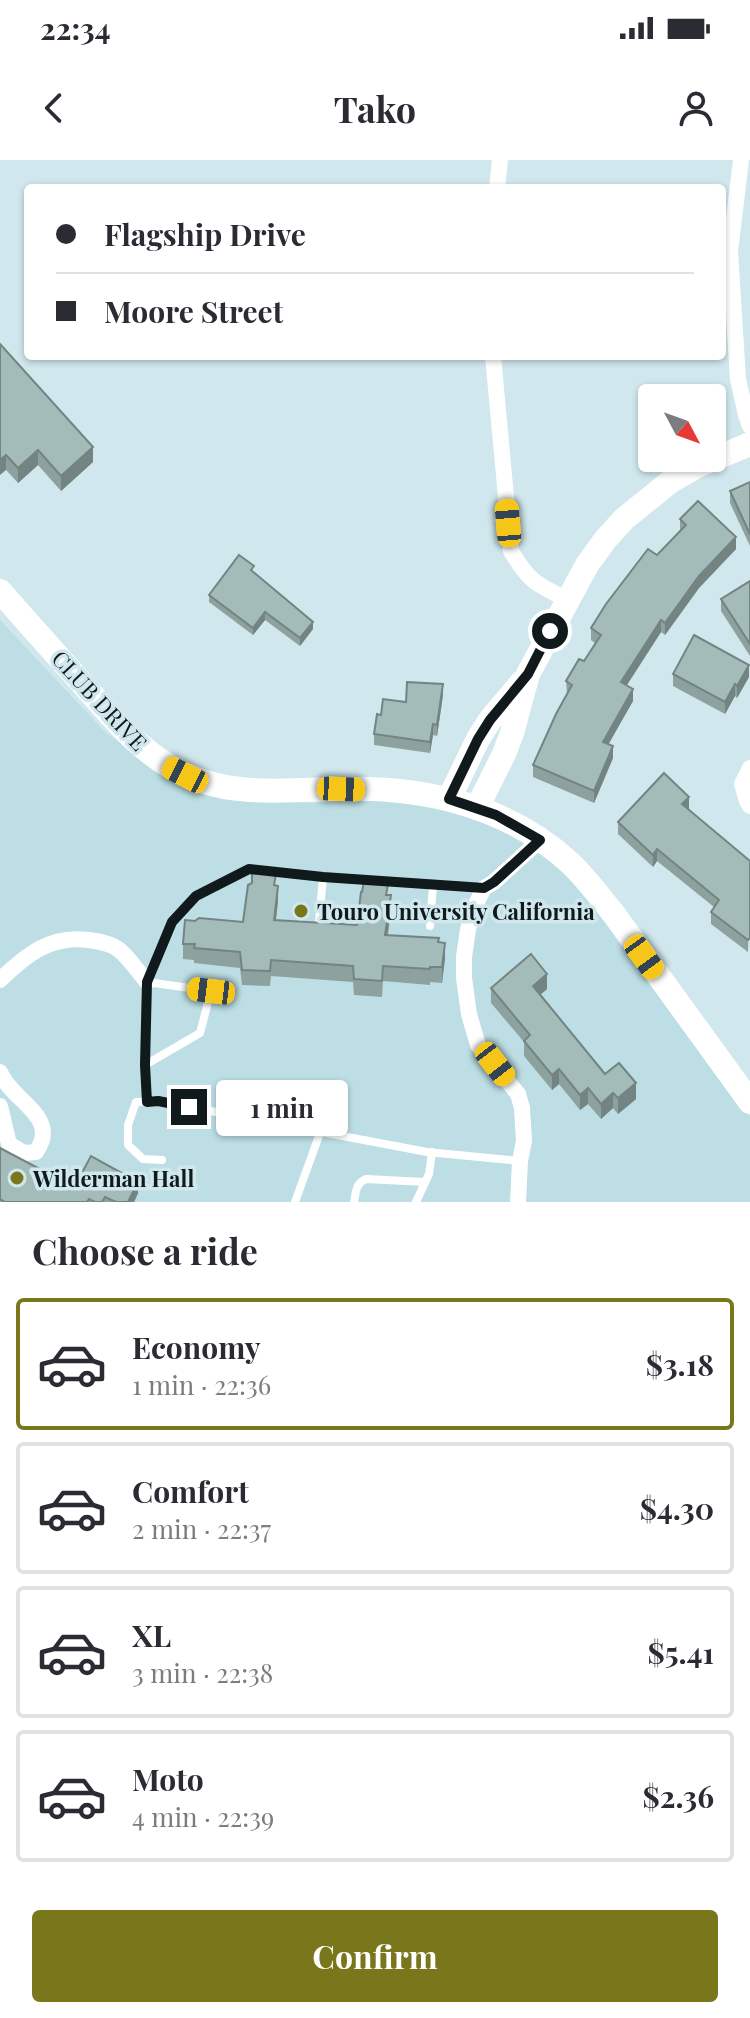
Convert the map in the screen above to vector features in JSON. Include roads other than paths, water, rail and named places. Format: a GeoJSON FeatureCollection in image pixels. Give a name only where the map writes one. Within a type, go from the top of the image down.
{"type":"FeatureCollection","features":[{"type":"Feature","properties":{"kind":"street"},"geometry":{"type":"LineString","coordinates":[[497,184],[500,160]]}},
{"type":"Feature","properties":{"kind":"street"},"geometry":{"type":"LineString","coordinates":[[741,160],[730,251],[738,379],[750,426]]}},
{"type":"Feature","properties":{"kind":"street"},"geometry":{"type":"LineString","coordinates":[[493,360],[511,551],[528,577],[540,587],[567,599]]}},
{"type":"Feature","properties":{"kind":"street"},"geometry":{"type":"LineString","coordinates":[[449,799],[478,739],[528,674],[567,599],[605,540],[644,501],[671,481],[697,466],[750,444]]}},
{"type":"Feature","properties":{"kind":"street","name":"CLUB DRIVE"},"geometry":{"type":"LineString","coordinates":[[0,591],[127,733],[164,764],[185,775],[232,789],[398,791],[449,799],[516,825],[540,840],[571,864],[597,893],[750,1102]]}},
{"type":"Feature","properties":{"kind":"street"},"geometry":{"type":"LineString","coordinates":[[477,808],[512,733],[528,674]]}},
{"type":"Feature","properties":{"kind":"street"},"geometry":{"type":"LineString","coordinates":[[750,768],[742,784],[750,806]]}},
{"type":"Feature","properties":{"kind":"street"},"geometry":{"type":"LineString","coordinates":[[518,1202],[524,1124],[518,1094],[478,1045],[466,996],[464,957],[468,929],[484,888],[540,840]]}},
{"type":"Feature","properties":{"kind":"street"},"geometry":{"type":"LineString","coordinates":[[0,980],[15,965],[43,946],[77,939],[97,941],[117,949],[147,982]]}},
{"type":"Feature","properties":{"kind":"street"},"geometry":{"type":"LineString","coordinates":[[0,1072],[4,1083],[40,1119],[45,1133],[36,1152],[24,1153],[9,1144],[0,1106]]}},
{"type":"Feature","properties":{"kind":"lane"},"geometry":{"type":"LineString","coordinates":[[147,1102],[147,982],[172,922],[196,896],[249,869],[484,888]]}},
{"type":"Feature","properties":{"kind":"lane"},"geometry":{"type":"LineString","coordinates":[[319,922],[323,877]]}},
{"type":"Feature","properties":{"kind":"lane"},"geometry":{"type":"LineString","coordinates":[[430,926],[433,885]]}},
{"type":"Feature","properties":{"kind":"lane"},"geometry":{"type":"LineString","coordinates":[[145,1065],[200,1033],[211,991],[147,982]]}},
{"type":"Feature","properties":{"kind":"lane"},"geometry":{"type":"LineString","coordinates":[[162,1160],[143,1159],[128,1145],[128,1125],[136,1102],[158,1101],[432,1152],[520,1161]]}},
{"type":"Feature","properties":{"kind":"lane"},"geometry":{"type":"LineString","coordinates":[[295,1202],[320,1133]]}},
{"type":"Feature","properties":{"kind":"lane"},"geometry":{"type":"LineString","coordinates":[[416,1202],[429,1174],[432,1152]]}},
{"type":"Feature","properties":{"kind":"lane"},"geometry":{"type":"LineString","coordinates":[[354,1202],[360,1181],[366,1179],[425,1182]]}},
{"type":"Feature","properties":{"kind":"place","name":"Touro University California"},"geometry":{"type":"Point","coordinates":[301,911]}},
{"type":"Feature","properties":{"kind":"place","name":"Wilderman Hall"},"geometry":{"type":"Point","coordinates":[17,1178]}}]}
